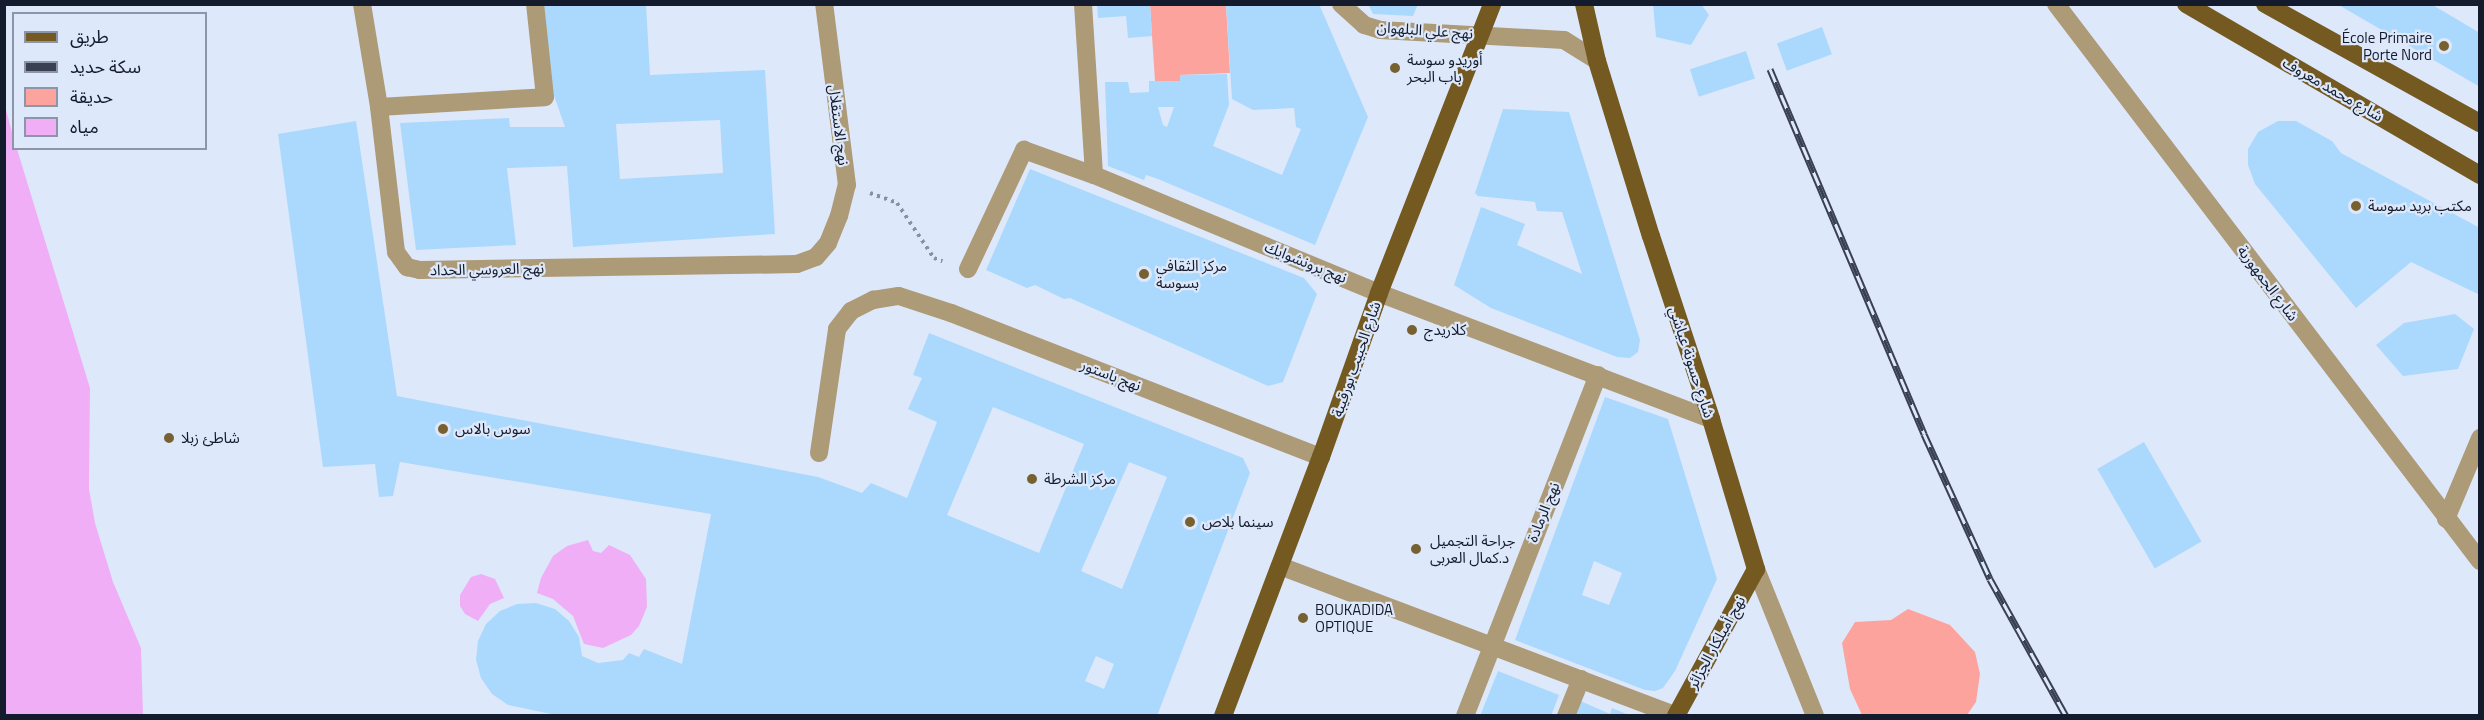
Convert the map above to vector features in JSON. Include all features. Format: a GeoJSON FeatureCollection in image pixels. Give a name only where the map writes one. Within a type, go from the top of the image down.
{"type":"FeatureCollection","features":[{"type":"Feature","properties":{"kind":"main road","name":"شارع الحبيب بورقيبة"},"geometry":{"type":"LineString","coordinates":[[1223,716],[1321,457],[1379,293],[1492,4]]}},
{"type":"Feature","properties":{"kind":"main road","name":"شارع حسونة عياشي"},"geometry":{"type":"LineString","coordinates":[[1584,4],[1598,61],[1651,236],[1711,419],[1756,569]]}},
{"type":"Feature","properties":{"kind":"main road","name":"شارع محمد معروف"},"geometry":{"type":"LineString","coordinates":[[2186,4],[2480,175]]}},
{"type":"Feature","properties":{"kind":"main road"},"geometry":{"type":"LineString","coordinates":[[2265,4],[2480,123]]}},
{"type":"Feature","properties":{"kind":"main road","name":"نهج أميلكار الجزائر"},"geometry":{"type":"LineString","coordinates":[[1677,715],[1756,569]]}},
{"type":"Feature","properties":{"kind":"street","name":"نهج العروسي الحداد"},"geometry":{"type":"LineString","coordinates":[[362,4],[379,107],[396,252],[402,263],[413,269],[797,264],[816,257],[828,243]]}},
{"type":"Feature","properties":{"kind":"street"},"geometry":{"type":"LineString","coordinates":[[379,107],[545,97],[535,4]]}},
{"type":"Feature","properties":{"kind":"street","name":"نهج الاستقلال"},"geometry":{"type":"LineString","coordinates":[[824,4],[847,185],[828,243]]}},
{"type":"Feature","properties":{"kind":"street"},"geometry":{"type":"LineString","coordinates":[[1083,4],[1094,175]]}},
{"type":"Feature","properties":{"kind":"street","name":"نهج علي البلهوان"},"geometry":{"type":"LineString","coordinates":[[1341,4],[1364,25],[1380,30],[1564,40],[1598,61]]}},
{"type":"Feature","properties":{"kind":"street","name":"شارع الجمهورية"},"geometry":{"type":"LineString","coordinates":[[2056,4],[2480,561]]}},
{"type":"Feature","properties":{"kind":"street","name":"نهج برونشوايك"},"geometry":{"type":"LineString","coordinates":[[968,269],[1024,150],[1094,175],[1379,293],[1711,419]]}},
{"type":"Feature","properties":{"kind":"street","name":"نهج باستور"},"geometry":{"type":"LineString","coordinates":[[819,453],[837,329],[851,311],[873,300],[899,296],[951,313],[1321,457]]}},
{"type":"Feature","properties":{"kind":"street","name":"نهج الرمادة"},"geometry":{"type":"LineString","coordinates":[[1465,716],[1490,645],[1598,375]]}},
{"type":"Feature","properties":{"kind":"street"},"geometry":{"type":"LineString","coordinates":[[2446,519],[2480,438]]}},
{"type":"Feature","properties":{"kind":"street"},"geometry":{"type":"LineString","coordinates":[[1280,566],[1677,715]]}},
{"type":"Feature","properties":{"kind":"street","name":"شارع حسونة عياشي"},"geometry":{"type":"LineString","coordinates":[[1756,569],[1815,716]]}},
{"type":"Feature","properties":{"kind":"street"},"geometry":{"type":"LineString","coordinates":[[1566,716],[1581,679]]}},
{"type":"Feature","properties":{"kind":"path"},"geometry":{"type":"LineString","coordinates":[[847,185],[897,203],[934,258],[952,266],[968,269]]}},
{"type":"Feature","properties":{"kind":"green space"},"geometry":{"type":"Polygon","coordinates":[[[1150,5],[1226,5],[1230,73],[1180,75],[1180,81],[1155,81],[1150,5]]]}},
{"type":"Feature","properties":{"kind":"green space"},"geometry":{"type":"Polygon","coordinates":[[[1908,609],[1950,625],[1975,652],[1980,674],[1976,702],[1967,715],[1862,715],[1850,689],[1842,643],[1855,622],[1891,620],[1908,609]]]}},
{"type":"Feature","properties":{"kind":"water"},"geometry":{"type":"Polygon","coordinates":[[[5,106],[12,132],[12,150],[17,150],[90,388],[89,489],[95,523],[113,582],[141,648],[143,715],[5,715],[5,106]]]}},
{"type":"Feature","properties":{"kind":"water"},"geometry":{"type":"Polygon","coordinates":[[[588,540],[593,551],[601,553],[609,545],[630,555],[646,579],[647,607],[639,626],[631,635],[603,648],[584,644],[573,616],[553,599],[537,593],[541,578],[553,556],[567,546],[588,540]]]}},
{"type":"Feature","properties":{"kind":"water"},"geometry":{"type":"Polygon","coordinates":[[[481,574],[495,579],[504,598],[490,604],[478,621],[465,614],[460,606],[460,595],[471,577],[481,574]]]}},
{"type":"Feature","properties":{"kind":"building"},"geometry":{"type":"Polygon","coordinates":[[[540,4],[646,4],[650,75],[765,70],[775,234],[573,247],[567,166],[507,168],[516,245],[416,250],[400,123],[509,118],[510,127],[565,127],[550,84],[540,4]],[[720,120],[616,124],[620,179],[723,173],[720,120]]]}},
{"type":"Feature","properties":{"kind":"building"},"geometry":{"type":"Polygon","coordinates":[[[1097,4],[1150,4],[1152,36],[1128,38],[1126,16],[1098,18],[1097,4]]]}},
{"type":"Feature","properties":{"kind":"building"},"geometry":{"type":"Polygon","coordinates":[[[1226,4],[1319,4],[1368,117],[1315,245],[1158,179],[1146,175],[1144,180],[1108,166],[1105,82],[1128,82],[1130,93],[1149,92],[1149,81],[1180,81],[1180,75],[1227,74],[1229,105],[1213,146],[1282,175],[1301,129],[1296,127],[1294,108],[1253,110],[1232,99],[1226,4]],[[1158,107],[1163,125],[1167,127],[1174,107],[1158,107]]]}},
{"type":"Feature","properties":{"kind":"building"},"geometry":{"type":"Polygon","coordinates":[[[1368,4],[1418,4],[1413,16],[1373,14],[1368,4]]]}},
{"type":"Feature","properties":{"kind":"building"},"geometry":{"type":"Polygon","coordinates":[[[1653,4],[1701,4],[1709,15],[1691,45],[1656,37],[1653,4]]]}},
{"type":"Feature","properties":{"kind":"building","name":"École Primaire Porte Nord"},"geometry":{"type":"Polygon","coordinates":[[[2337,4],[2431,4],[2480,33],[2480,87],[2337,4]]]}},
{"type":"Feature","properties":{"kind":"building"},"geometry":{"type":"Polygon","coordinates":[[[1822,27],[1832,54],[1787,71],[1777,43],[1822,27]]]}},
{"type":"Feature","properties":{"kind":"building"},"geometry":{"type":"Polygon","coordinates":[[[1746,51],[1755,79],[1699,97],[1690,69],[1746,51]]]}},
{"type":"Feature","properties":{"kind":"building"},"geometry":{"type":"Polygon","coordinates":[[[1503,109],[1569,112],[1640,340],[1638,352],[1630,358],[1617,357],[1491,308],[1454,285],[1481,207],[1525,224],[1517,245],[1582,274],[1562,212],[1537,211],[1535,202],[1478,196],[1475,193],[1503,109]]]}},
{"type":"Feature","properties":{"kind":"building","name":"سوس بالاس"},"geometry":{"type":"Polygon","coordinates":[[[356,121],[397,396],[818,477],[862,493],[871,483],[907,498],[937,422],[908,409],[922,378],[913,375],[929,333],[1243,458],[1250,473],[1157,716],[561,716],[508,705],[492,694],[481,678],[476,660],[478,641],[486,624],[500,611],[517,604],[536,603],[555,609],[569,621],[579,637],[582,656],[598,663],[623,660],[629,653],[639,657],[644,649],[682,664],[711,514],[400,462],[393,496],[379,497],[375,464],[323,467],[278,134],[356,121]],[[993,407],[947,515],[1039,553],[1084,444],[993,407]],[[1129,462],[1081,571],[1122,589],[1167,477],[1129,462]],[[1096,656],[1085,681],[1104,689],[1114,664],[1096,656]]]}},
{"type":"Feature","properties":{"kind":"building","name":"مكتب بريد سوسة"},"geometry":{"type":"Polygon","coordinates":[[[2278,121],[2296,121],[2332,141],[2341,153],[2480,228],[2480,295],[2411,262],[2356,308],[2255,184],[2248,165],[2248,149],[2258,132],[2278,121]]]}},
{"type":"Feature","properties":{"kind":"building","name":"مركز الثقافي بسوسة"},"geometry":{"type":"Polygon","coordinates":[[[1030,169],[1304,278],[1317,294],[1283,382],[1268,386],[1070,298],[1064,299],[1035,285],[1027,288],[986,270],[1030,169]]]}},
{"type":"Feature","properties":{"kind":"building"},"geometry":{"type":"Polygon","coordinates":[[[2455,314],[2474,329],[2458,369],[2403,376],[2376,345],[2404,323],[2455,314]]]}},
{"type":"Feature","properties":{"kind":"building"},"geometry":{"type":"Polygon","coordinates":[[[1605,397],[1668,419],[1717,579],[1675,671],[1663,688],[1655,691],[1645,690],[1515,640],[1605,397]],[[1594,561],[1582,595],[1609,605],[1622,573],[1594,561]]]}},
{"type":"Feature","properties":{"kind":"building"},"geometry":{"type":"Polygon","coordinates":[[[2144,442],[2202,542],[2155,569],[2097,469],[2144,442]]]}},
{"type":"Feature","properties":{"kind":"building"},"geometry":{"type":"Polygon","coordinates":[[[1498,671],[1559,695],[1551,716],[1480,716],[1498,671]]]}},
{"type":"Feature","properties":{"kind":"building"},"geometry":{"type":"Polygon","coordinates":[[[1576,699],[1610,714],[1612,708],[1629,715],[1571,716],[1576,699]]]}},
{"type":"Feature","properties":{"kind":"railway"},"geometry":{"type":"LineString","coordinates":[[1770,69],[1924,434],[1990,579],[2066,716]]}},
{"type":"Feature","properties":{"kind":"place","name":"École Primaire Porte Nord"},"geometry":{"type":"Point","coordinates":[2444,46]}},
{"type":"Feature","properties":{"kind":"place","name":"أوريدو سوسة باب البحر"},"geometry":{"type":"Point","coordinates":[1395,68]}},
{"type":"Feature","properties":{"kind":"place","name":"مكتب بريد سوسة"},"geometry":{"type":"Point","coordinates":[2356,206]}},
{"type":"Feature","properties":{"kind":"place","name":"مركز الثقافي بسوسة"},"geometry":{"type":"Point","coordinates":[1144,274]}},
{"type":"Feature","properties":{"kind":"place","name":"كلاريدج"},"geometry":{"type":"Point","coordinates":[1412,330]}},
{"type":"Feature","properties":{"kind":"place","name":"سوس بالاس"},"geometry":{"type":"Point","coordinates":[443,429]}},
{"type":"Feature","properties":{"kind":"place","name":"شاطئ زبلا"},"geometry":{"type":"Point","coordinates":[169,438]}},
{"type":"Feature","properties":{"kind":"place","name":"مركز الشرطة"},"geometry":{"type":"Point","coordinates":[1032,479]}},
{"type":"Feature","properties":{"kind":"place","name":"سينما بلاص"},"geometry":{"type":"Point","coordinates":[1190,522]}},
{"type":"Feature","properties":{"kind":"place","name":"جراحة التجميل د.كمال العربى"},"geometry":{"type":"Point","coordinates":[1416,549]}},
{"type":"Feature","properties":{"kind":"place","name":"BOUKADIDA OPTIQUE"},"geometry":{"type":"Point","coordinates":[1303,618]}}]}
